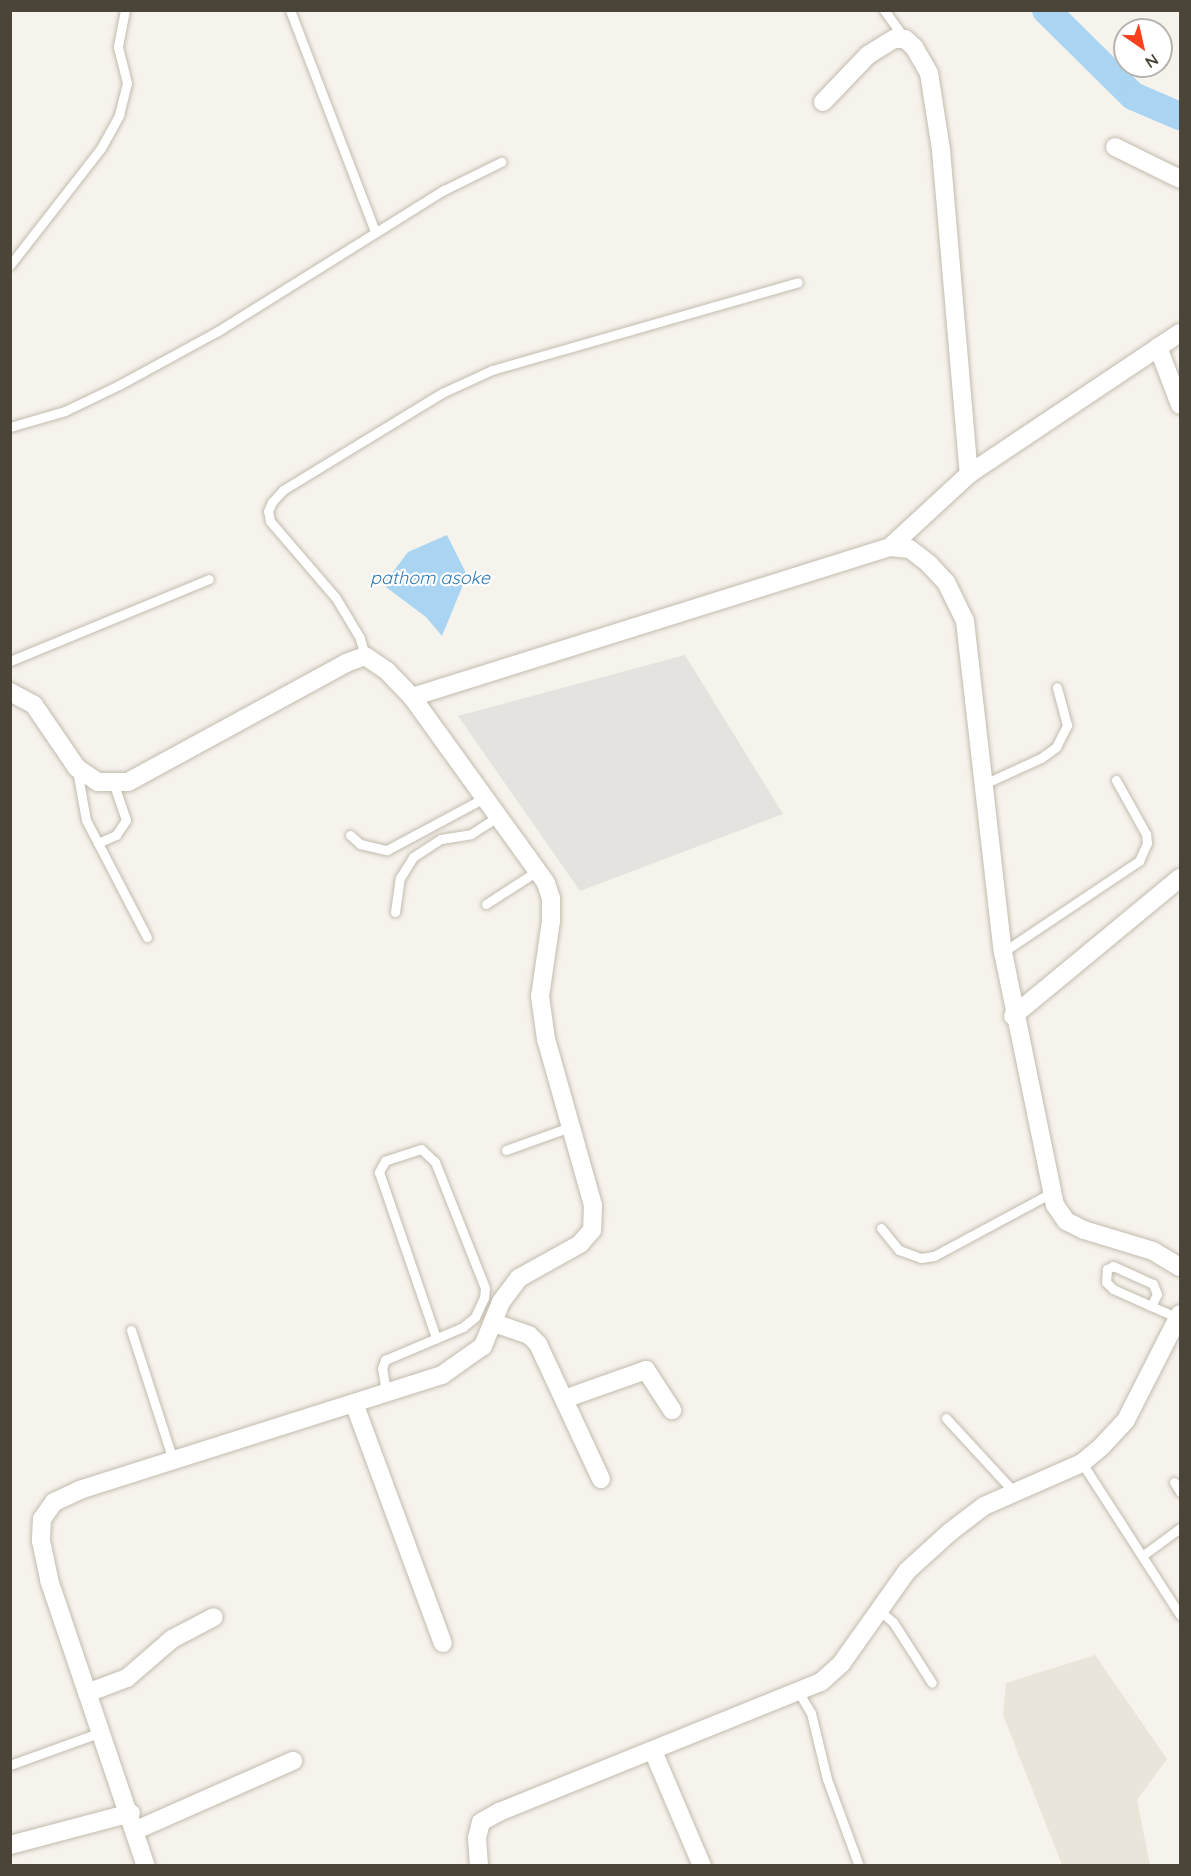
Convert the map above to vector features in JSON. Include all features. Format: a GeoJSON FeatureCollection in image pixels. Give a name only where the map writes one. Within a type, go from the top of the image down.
{"type":"FeatureCollection","features":[{"type":"Feature","properties":{"kind":"street"},"geometry":{"type":"LineString","coordinates":[[823,102],[879,47],[894,39],[905,39],[924,61],[934,93],[969,474]]}},
{"type":"Feature","properties":{"kind":"street"},"geometry":{"type":"LineString","coordinates":[[1115,147],[1180,179]]}},
{"type":"Feature","properties":{"kind":"street"},"geometry":{"type":"LineString","coordinates":[[890,547],[969,474],[1180,333]]}},
{"type":"Feature","properties":{"kind":"street"},"geometry":{"type":"LineString","coordinates":[[1158,347],[1180,405]]}},
{"type":"Feature","properties":{"kind":"street"},"geometry":{"type":"LineString","coordinates":[[412,697],[890,547],[910,549],[946,582],[965,621],[982,785],[1003,951],[1013,1016],[1051,1193],[1066,1221],[1154,1251],[1180,1267]]}},
{"type":"Feature","properties":{"kind":"street"},"geometry":{"type":"LineString","coordinates":[[10,692],[34,705],[77,768],[98,782],[128,782],[346,663],[365,656],[387,671],[412,697],[537,871],[551,898],[540,996],[546,1039],[593,1205],[592,1230],[563,1257],[519,1278],[501,1302],[483,1347],[464,1362],[442,1374],[80,1490],[54,1502],[42,1519],[41,1541],[49,1580],[146,1866]]}},
{"type":"Feature","properties":{"kind":"street"},"geometry":{"type":"LineString","coordinates":[[1013,1016],[1180,878]]}},
{"type":"Feature","properties":{"kind":"street"},"geometry":{"type":"LineString","coordinates":[[479,1866],[477,1838],[481,1822],[821,1682],[841,1664],[907,1571],[950,1532],[984,1506],[1082,1463],[1126,1420],[1179,1316]]}},
{"type":"Feature","properties":{"kind":"street"},"geometry":{"type":"LineString","coordinates":[[494,1323],[534,1339],[567,1398],[602,1479]]}},
{"type":"Feature","properties":{"kind":"street"},"geometry":{"type":"LineString","coordinates":[[567,1398],[646,1370],[672,1410]]}},
{"type":"Feature","properties":{"kind":"street"},"geometry":{"type":"LineString","coordinates":[[354,1403],[444,1643]]}},
{"type":"Feature","properties":{"kind":"street"},"geometry":{"type":"LineString","coordinates":[[87,1693],[127,1678],[172,1639],[214,1617]]}},
{"type":"Feature","properties":{"kind":"street"},"geometry":{"type":"LineString","coordinates":[[653,1751],[702,1866]]}},
{"type":"Feature","properties":{"kind":"street"},"geometry":{"type":"LineString","coordinates":[[10,1845],[132,1822],[293,1761]]}},
{"type":"Feature","properties":{"kind":"lane"},"geometry":{"type":"LineString","coordinates":[[10,265],[101,148],[119,115],[127,83],[118,45],[125,10]]}},
{"type":"Feature","properties":{"kind":"lane"},"geometry":{"type":"LineString","coordinates":[[290,10],[375,231]]}},
{"type":"Feature","properties":{"kind":"lane"},"geometry":{"type":"LineString","coordinates":[[884,10],[905,39]]}},
{"type":"Feature","properties":{"kind":"lane"},"geometry":{"type":"LineString","coordinates":[[10,427],[65,411],[119,385],[218,331],[375,231],[501,162]]}},
{"type":"Feature","properties":{"kind":"lane"},"geometry":{"type":"LineString","coordinates":[[365,656],[360,638],[336,598],[270,521],[268,511],[272,502],[283,490],[442,393],[492,370],[798,282]]}},
{"type":"Feature","properties":{"kind":"lane"},"geometry":{"type":"LineString","coordinates":[[10,661],[209,579]]}},
{"type":"Feature","properties":{"kind":"lane"},"geometry":{"type":"LineString","coordinates":[[982,785],[1041,758],[1056,747],[1067,725],[1057,687]]}},
{"type":"Feature","properties":{"kind":"lane"},"geometry":{"type":"LineString","coordinates":[[77,768],[86,820],[147,937]]}},
{"type":"Feature","properties":{"kind":"lane"},"geometry":{"type":"LineString","coordinates":[[1003,951],[1139,861],[1146,834],[1116,780]]}},
{"type":"Feature","properties":{"kind":"lane"},"geometry":{"type":"LineString","coordinates":[[98,843],[116,835],[126,820],[113,782]]}},
{"type":"Feature","properties":{"kind":"lane"},"geometry":{"type":"LineString","coordinates":[[350,835],[360,844],[387,850],[484,798]]}},
{"type":"Feature","properties":{"kind":"lane"},"geometry":{"type":"LineString","coordinates":[[395,912],[400,878],[413,856],[441,839],[471,834],[497,817]]}},
{"type":"Feature","properties":{"kind":"lane"},"geometry":{"type":"LineString","coordinates":[[486,904],[537,871]]}},
{"type":"Feature","properties":{"kind":"lane"},"geometry":{"type":"LineString","coordinates":[[506,1150],[570,1127]]}},
{"type":"Feature","properties":{"kind":"lane"},"geometry":{"type":"LineString","coordinates":[[386,1392],[382,1368],[385,1360],[436,1338],[475,1317],[485,1288],[435,1162],[421,1149],[385,1161],[379,1172],[436,1338]]}},
{"type":"Feature","properties":{"kind":"lane"},"geometry":{"type":"LineString","coordinates":[[881,1227],[899,1250],[921,1258],[934,1256],[1051,1193]]}},
{"type":"Feature","properties":{"kind":"lane"},"geometry":{"type":"LineString","coordinates":[[1150,1306],[1157,1294],[1153,1284],[1113,1266],[1107,1269],[1106,1282],[1113,1289],[1150,1306],[1179,1316]]}},
{"type":"Feature","properties":{"kind":"lane"},"geometry":{"type":"LineString","coordinates":[[131,1330],[173,1460]]}},
{"type":"Feature","properties":{"kind":"lane"},"geometry":{"type":"LineString","coordinates":[[946,1419],[1015,1492]]}},
{"type":"Feature","properties":{"kind":"lane"},"geometry":{"type":"LineString","coordinates":[[1082,1463],[1180,1615]]}},
{"type":"Feature","properties":{"kind":"lane"},"geometry":{"type":"LineString","coordinates":[[1174,1482],[1180,1492]]}},
{"type":"Feature","properties":{"kind":"lane"},"geometry":{"type":"LineString","coordinates":[[1143,1556],[1180,1528]]}},
{"type":"Feature","properties":{"kind":"lane"},"geometry":{"type":"LineString","coordinates":[[879,1610],[893,1622],[932,1683]]}},
{"type":"Feature","properties":{"kind":"lane"},"geometry":{"type":"LineString","coordinates":[[799,1692],[811,1713],[832,1797],[860,1866]]}},
{"type":"Feature","properties":{"kind":"lane"},"geometry":{"type":"LineString","coordinates":[[10,1765],[101,1732]]}},
{"type":"Feature","properties":{"kind":"shaded area"},"geometry":{"type":"Polygon","coordinates":[[[685,655],[783,814],[580,891],[458,716],[685,655]]]}},
{"type":"Feature","properties":{"kind":"shaded area"},"geometry":{"type":"Polygon","coordinates":[[[1095,1655],[1167,1759],[1137,1800],[1150,1865],[1062,1865],[1003,1715],[1006,1683],[1095,1655]]]}},
{"type":"Feature","properties":{"kind":"water","name":"pathom asoke"},"geometry":{"type":"Polygon","coordinates":[[[447,535],[467,575],[442,636],[426,617],[383,585],[408,552],[447,535]]]}},
{"type":"Feature","properties":{"kind":"waterway"},"geometry":{"type":"LineString","coordinates":[[1046,10],[1133,96],[1180,116]]}}]}
